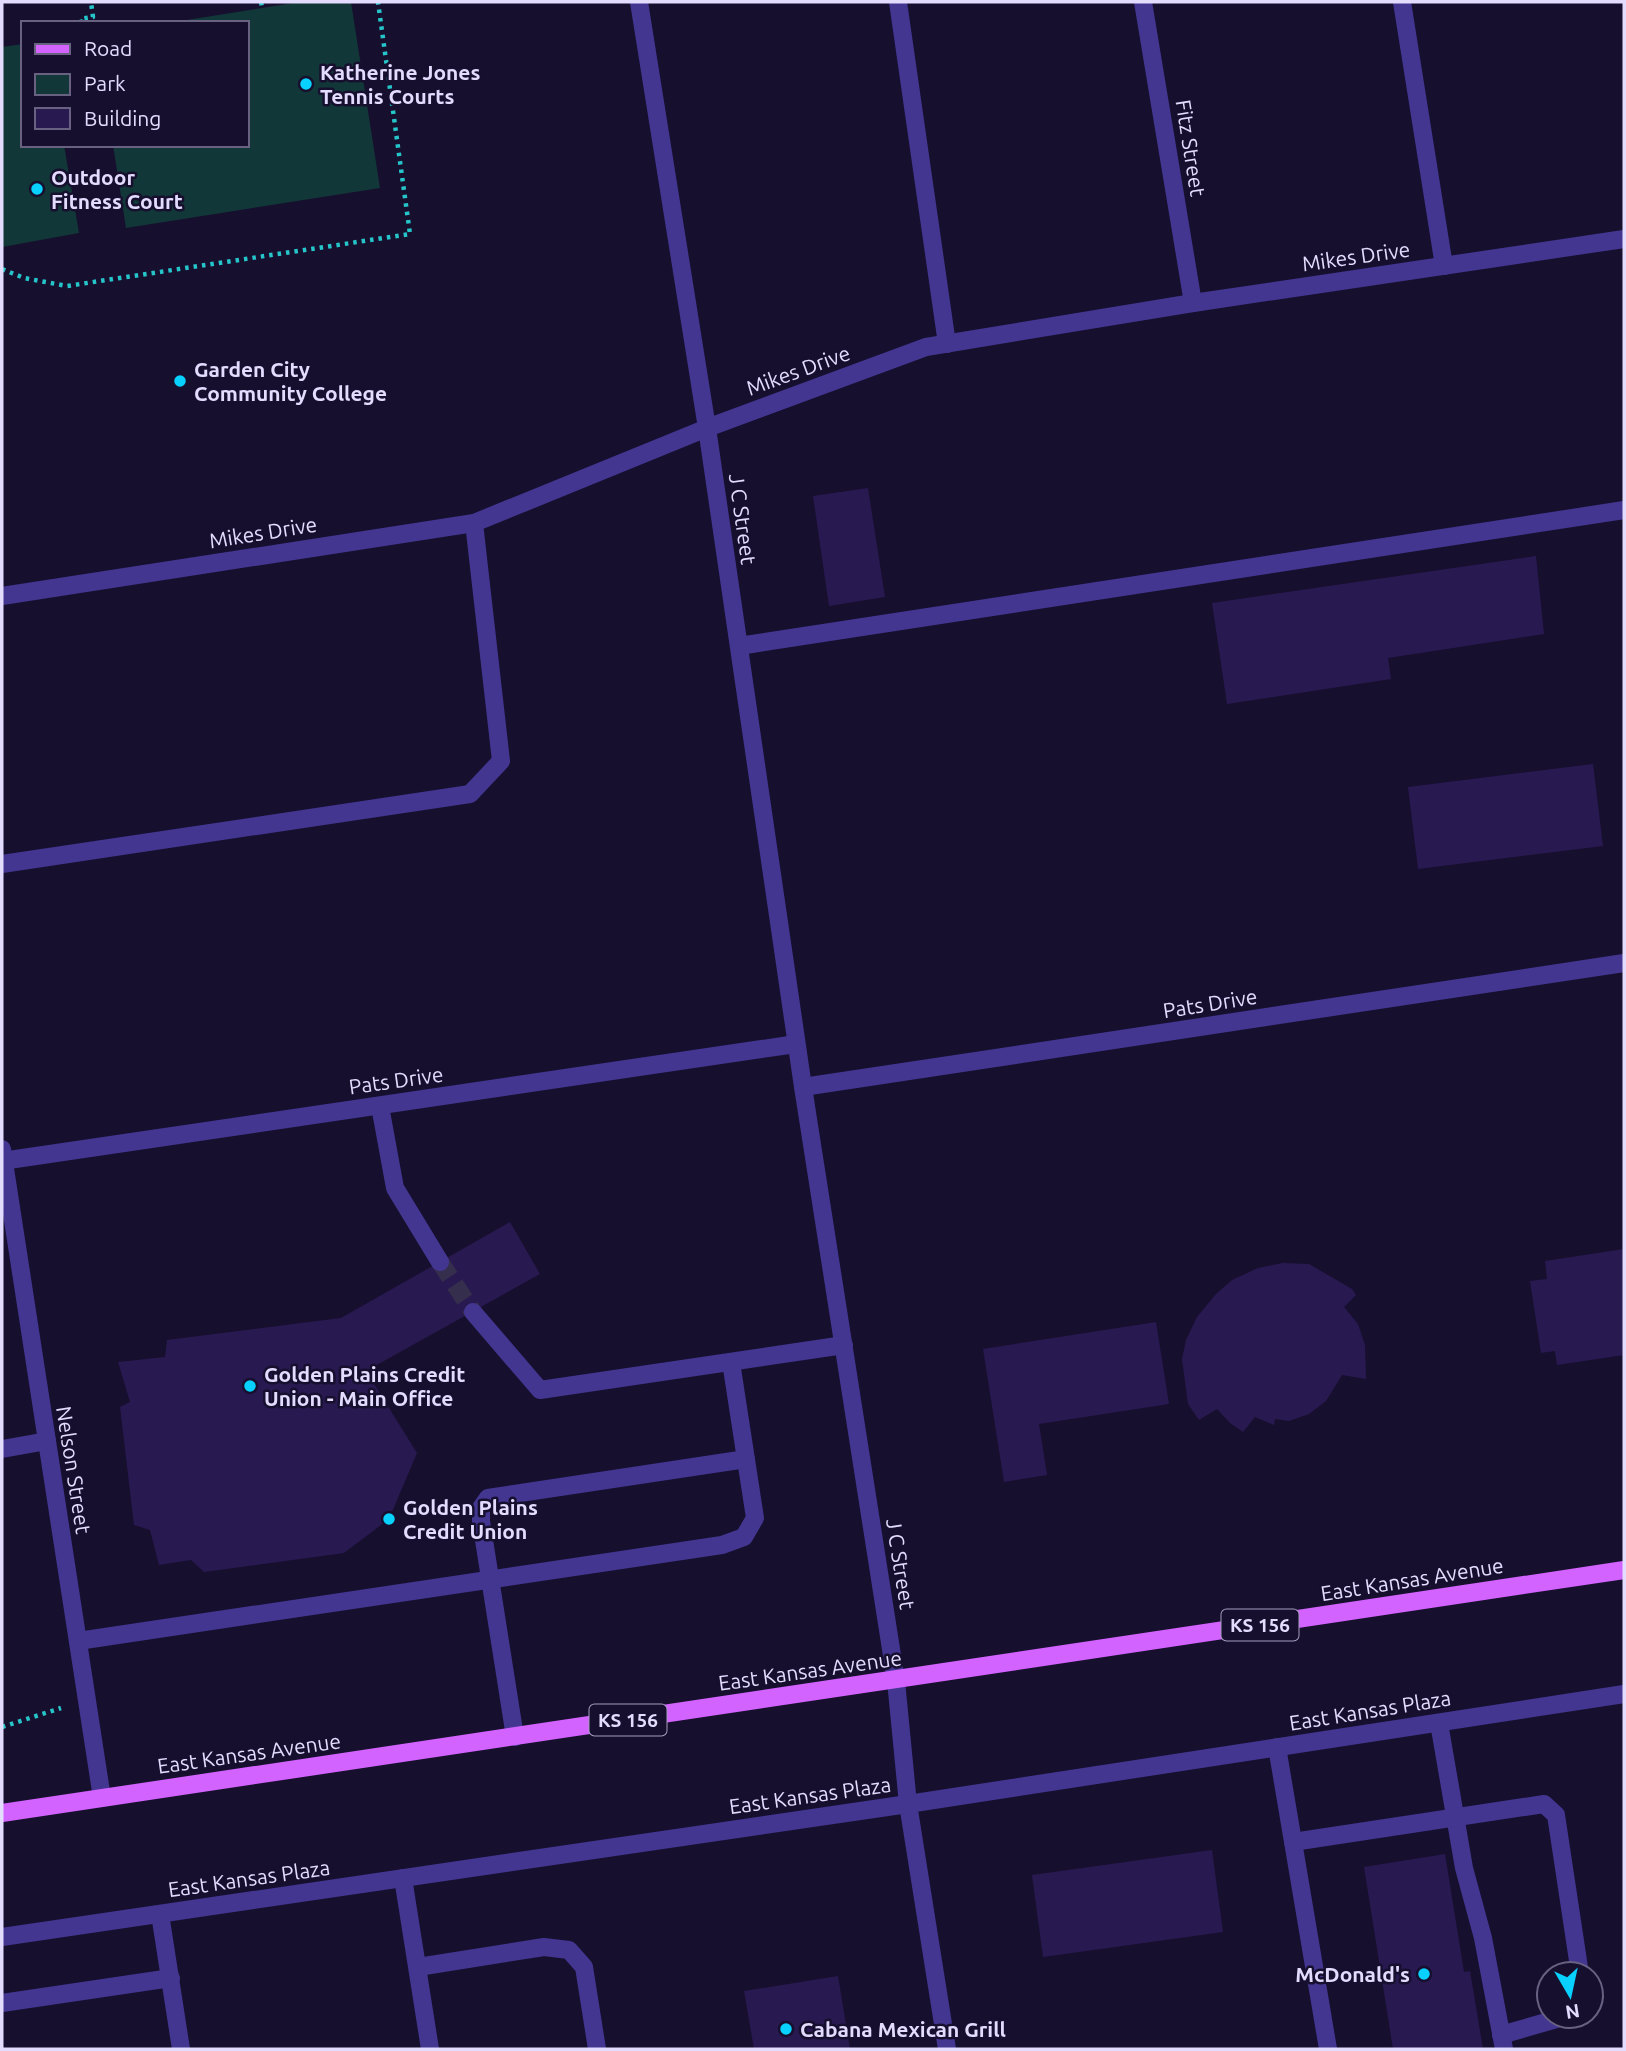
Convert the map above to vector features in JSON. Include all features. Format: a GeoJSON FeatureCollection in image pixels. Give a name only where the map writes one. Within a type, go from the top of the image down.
{"type":"FeatureCollection","features":[{"type":"Feature","properties":{"kind":"main road","name":"East Kansas Avenue"},"geometry":{"type":"LineString","coordinates":[[2,1813],[1624,1570]]}},
{"type":"Feature","properties":{"kind":"street","name":"J C Street"},"geometry":{"type":"LineString","coordinates":[[639,2],[707,428],[796,1044],[896,1681],[908,1804],[947,2049]]}},
{"type":"Feature","properties":{"kind":"street"},"geometry":{"type":"LineString","coordinates":[[898,2],[947,344]]}},
{"type":"Feature","properties":{"kind":"street","name":"Fitz Street"},"geometry":{"type":"LineString","coordinates":[[1143,2],[1193,303]]}},
{"type":"Feature","properties":{"kind":"street"},"geometry":{"type":"LineString","coordinates":[[1402,2],[1444,266]]}},
{"type":"Feature","properties":{"kind":"street","name":"Mikes Drive"},"geometry":{"type":"LineString","coordinates":[[2,596],[474,523],[707,428],[926,347],[1193,303],[1624,239]]}},
{"type":"Feature","properties":{"kind":"street"},"geometry":{"type":"LineString","coordinates":[[739,646],[1624,510]]}},
{"type":"Feature","properties":{"kind":"street"},"geometry":{"type":"LineString","coordinates":[[2,864],[470,794],[501,761],[474,523]]}},
{"type":"Feature","properties":{"kind":"street","name":"Pats Drive"},"geometry":{"type":"LineString","coordinates":[[803,1087],[1624,963]]}},
{"type":"Feature","properties":{"kind":"street","name":"Pats Drive"},"geometry":{"type":"LineString","coordinates":[[2,1157],[380,1106],[796,1044]]}},
{"type":"Feature","properties":{"kind":"street"},"geometry":{"type":"LineString","coordinates":[[380,1106],[394,1188],[440,1262]]}},
{"type":"Feature","properties":{"kind":"street","name":"Nelson Street"},"geometry":{"type":"LineString","coordinates":[[2,1157],[102,1798]]}},
{"type":"Feature","properties":{"kind":"street"},"geometry":{"type":"LineString","coordinates":[[473,1312],[540,1390],[844,1345]]}},
{"type":"Feature","properties":{"kind":"street"},"geometry":{"type":"LineString","coordinates":[[78,1641],[722,1545],[744,1536],[755,1518],[731,1362]]}},
{"type":"Feature","properties":{"kind":"street"},"geometry":{"type":"LineString","coordinates":[[2,1448],[47,1441]]}},
{"type":"Feature","properties":{"kind":"street"},"geometry":{"type":"LineString","coordinates":[[515,1737],[481,1508],[488,1498],[746,1459]]}},
{"type":"Feature","properties":{"kind":"street","name":"East Kansas Plaza"},"geometry":{"type":"LineString","coordinates":[[2,1937],[908,1804],[1624,1694]]}},
{"type":"Feature","properties":{"kind":"street"},"geometry":{"type":"LineString","coordinates":[[1439,1723],[1464,1868],[1483,1938],[1502,2042],[1535,2029]]}},
{"type":"Feature","properties":{"kind":"street"},"geometry":{"type":"LineString","coordinates":[[1277,1747],[1328,2049]]}},
{"type":"Feature","properties":{"kind":"street"},"geometry":{"type":"LineString","coordinates":[[1293,1842],[1544,1804],[1556,1815],[1578,1960]]}},
{"type":"Feature","properties":{"kind":"street"},"geometry":{"type":"LineString","coordinates":[[403,1878],[430,2049]]}},
{"type":"Feature","properties":{"kind":"street"},"geometry":{"type":"LineString","coordinates":[[160,1914],[181,2049]]}},
{"type":"Feature","properties":{"kind":"street"},"geometry":{"type":"LineString","coordinates":[[418,1967],[544,1947],[569,1950],[584,1966],[597,2049]]}},
{"type":"Feature","properties":{"kind":"street"},"geometry":{"type":"LineString","coordinates":[[2,2003],[171,1978]]}},
{"type":"Feature","properties":{"kind":"path"},"geometry":{"type":"LineString","coordinates":[[80,21],[93,17],[90,2]]}},
{"type":"Feature","properties":{"kind":"path"},"geometry":{"type":"LineString","coordinates":[[2,269],[24,278],[67,286],[410,234],[378,2]]}},
{"type":"Feature","properties":{"kind":"path"},"geometry":{"type":"LineString","coordinates":[[2,1727],[51,1710],[87,1702]]}},
{"type":"Feature","properties":{"kind":"green space","name":"Katherine Jones Tennis Courts"},"geometry":{"type":"Polygon","coordinates":[[[299,2],[351,2],[380,188],[126,228],[113,147],[248,147],[248,21],[180,21],[299,2]]]}},
{"type":"Feature","properties":{"kind":"green space","name":"Outdoor Fitness Court"},"geometry":{"type":"Polygon","coordinates":[[[21,44],[21,147],[64,147],[79,233],[2,247],[2,47],[21,44]]]}},
{"type":"Feature","properties":{"kind":"building"},"geometry":{"type":"Polygon","coordinates":[[[868,488],[885,597],[829,606],[813,496],[868,488]]]}},
{"type":"Feature","properties":{"kind":"building"},"geometry":{"type":"Polygon","coordinates":[[[1536,556],[1544,634],[1388,658],[1391,679],[1227,704],[1212,603],[1536,556]]]}},
{"type":"Feature","properties":{"kind":"building"},"geometry":{"type":"Polygon","coordinates":[[[1593,764],[1603,846],[1418,869],[1408,787],[1593,764]]]}},
{"type":"Feature","properties":{"kind":"building","name":"Golden Plains Credit Union - Main Office"},"geometry":{"type":"Polygon","coordinates":[[[510,1222],[540,1274],[366,1371],[417,1453],[389,1519],[344,1553],[204,1572],[191,1560],[159,1565],[150,1530],[134,1525],[120,1407],[130,1402],[118,1362],[165,1357],[167,1340],[341,1318],[510,1222]]]}},
{"type":"Feature","properties":{"kind":"building"},"geometry":{"type":"Polygon","coordinates":[[[1624,1249],[1624,1355],[1557,1365],[1555,1351],[1541,1353],[1530,1281],[1547,1279],[1545,1261],[1624,1249]]]}},
{"type":"Feature","properties":{"kind":"building"},"geometry":{"type":"Polygon","coordinates":[[[1283,1263],[1309,1264],[1352,1289],[1356,1295],[1344,1307],[1358,1324],[1365,1345],[1366,1379],[1342,1375],[1326,1401],[1309,1414],[1289,1421],[1275,1419],[1274,1425],[1255,1417],[1243,1432],[1217,1409],[1199,1420],[1188,1404],[1182,1359],[1186,1340],[1197,1317],[1232,1280],[1258,1268],[1283,1263]]]}},
{"type":"Feature","properties":{"kind":"building"},"geometry":{"type":"Polygon","coordinates":[[[1156,1322],[1169,1404],[1039,1424],[1047,1475],[1004,1482],[983,1349],[1156,1322]]]}},
{"type":"Feature","properties":{"kind":"building"},"geometry":{"type":"Polygon","coordinates":[[[1212,1850],[1223,1932],[1043,1957],[1032,1875],[1212,1850]]]}},
{"type":"Feature","properties":{"kind":"building"},"geometry":{"type":"Polygon","coordinates":[[[1445,1854],[1464,1972],[1470,1971],[1483,2049],[1393,2049],[1364,1867],[1445,1854]]]}},
{"type":"Feature","properties":{"kind":"building"},"geometry":{"type":"Polygon","coordinates":[[[838,1976],[850,2049],[754,2049],[744,1991],[838,1976]]]}},
{"type":"Feature","properties":{"kind":"tunnel"},"geometry":{"type":"LineString","coordinates":[[440,1262],[473,1312]]}},
{"type":"Feature","properties":{"kind":"place","name":"Katherine Jones Tennis Courts"},"geometry":{"type":"Point","coordinates":[306,84]}},
{"type":"Feature","properties":{"kind":"place","name":"Outdoor Fitness Court"},"geometry":{"type":"Point","coordinates":[37,189]}},
{"type":"Feature","properties":{"kind":"place","name":"Garden City Community College"},"geometry":{"type":"Point","coordinates":[180,381]}},
{"type":"Feature","properties":{"kind":"place","name":"Golden Plains Credit Union - Main Office"},"geometry":{"type":"Point","coordinates":[250,1386]}},
{"type":"Feature","properties":{"kind":"place","name":"Golden Plains Credit Union"},"geometry":{"type":"Point","coordinates":[389,1519]}},
{"type":"Feature","properties":{"kind":"place","name":"McDonald's"},"geometry":{"type":"Point","coordinates":[1424,1974]}},
{"type":"Feature","properties":{"kind":"place","name":"Cabana Mexican Grill"},"geometry":{"type":"Point","coordinates":[786,2029]}}]}
